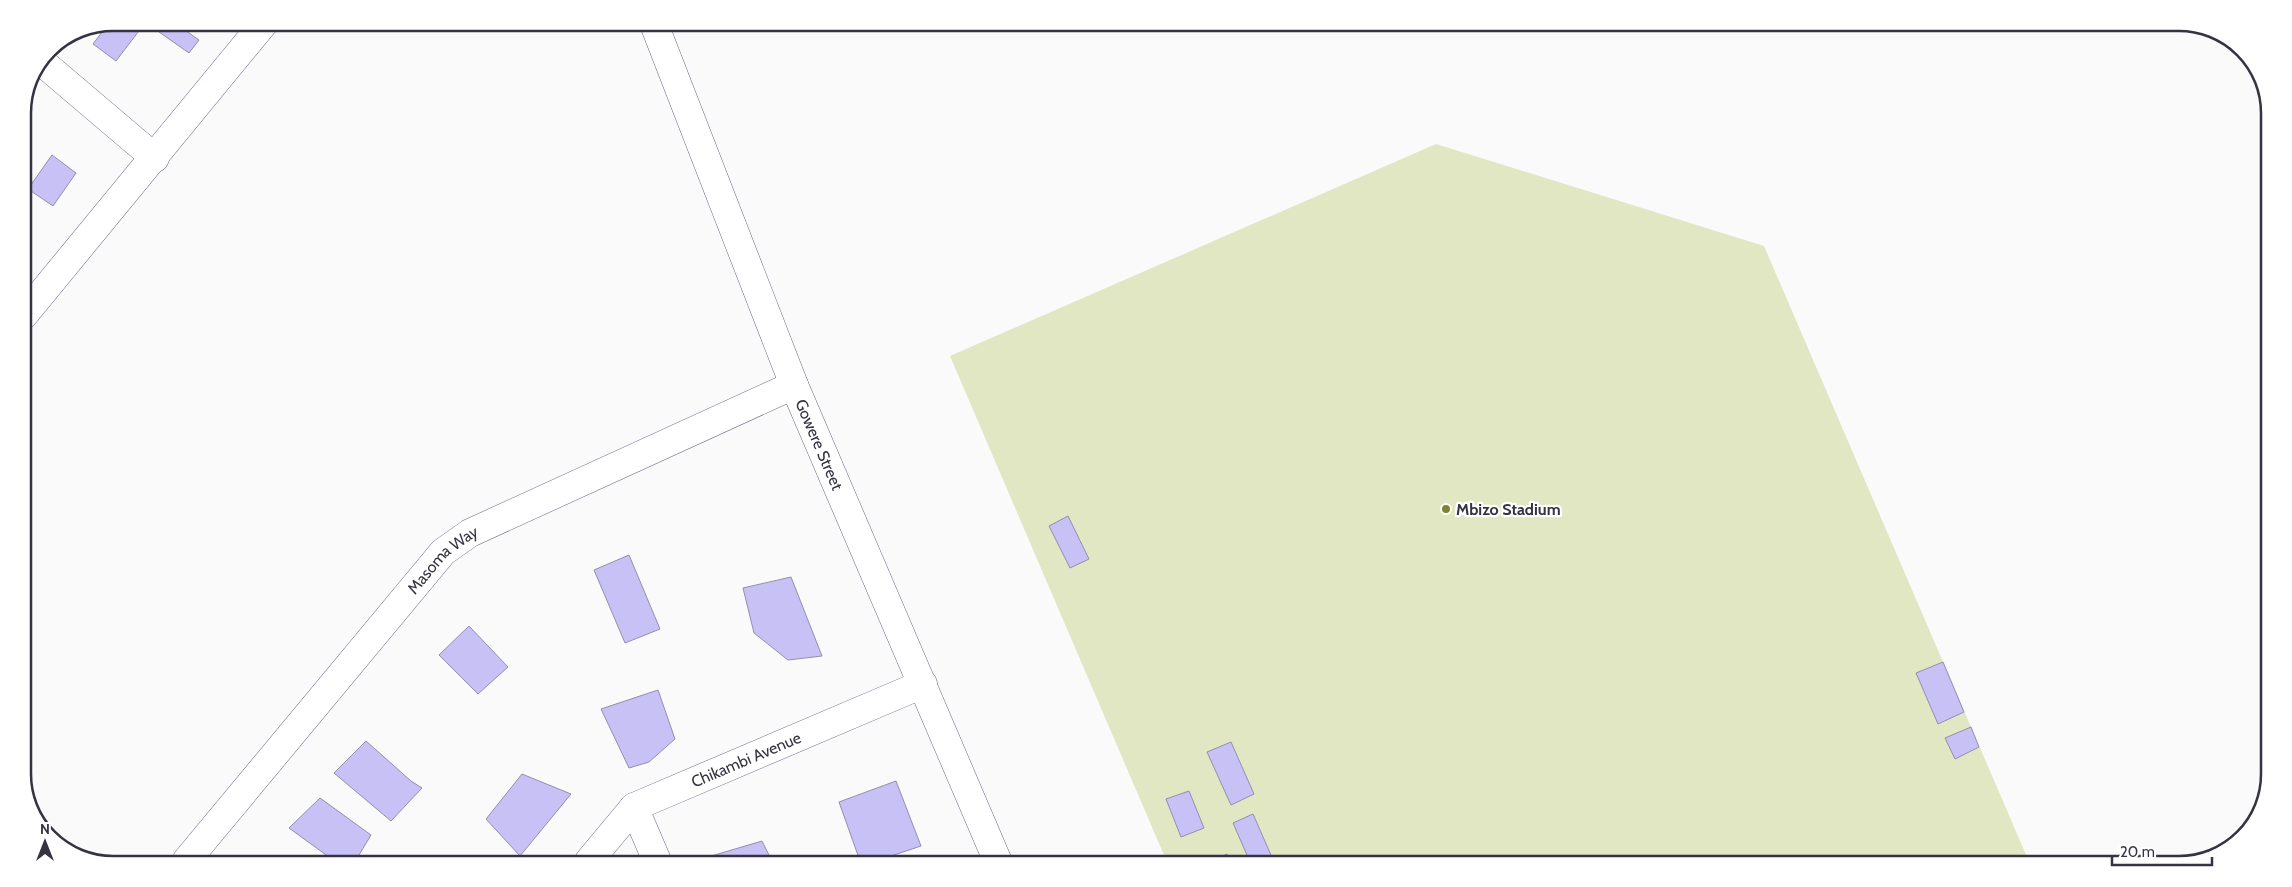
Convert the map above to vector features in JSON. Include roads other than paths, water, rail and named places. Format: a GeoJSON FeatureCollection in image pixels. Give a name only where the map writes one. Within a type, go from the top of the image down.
{"type":"FeatureCollection","features":[{"type":"Feature","properties":{"kind":"street"},"geometry":{"type":"LineString","coordinates":[[31,306],[258,31]]}},
{"type":"Feature","properties":{"kind":"street","name":"Gowere Street"},"geometry":{"type":"LineString","coordinates":[[657,31],[794,385],[995,856]]}},
{"type":"Feature","properties":{"kind":"street"},"geometry":{"type":"LineString","coordinates":[[47,66],[155,158]]}},
{"type":"Feature","properties":{"kind":"street","name":"Masoma Way"},"geometry":{"type":"LineString","coordinates":[[190,856],[443,552],[470,534],[794,385]]}},
{"type":"Feature","properties":{"kind":"street","name":"Chikambi Avenue"},"geometry":{"type":"LineString","coordinates":[[592,856],[634,807],[923,684]]}},
{"type":"Feature","properties":{"kind":"street"},"geometry":{"type":"LineString","coordinates":[[634,807],[655,856]]}},
{"type":"Feature","properties":{"kind":"place","name":"Mbizo Stadium"},"geometry":{"type":"Point","coordinates":[1446,509]}}]}
